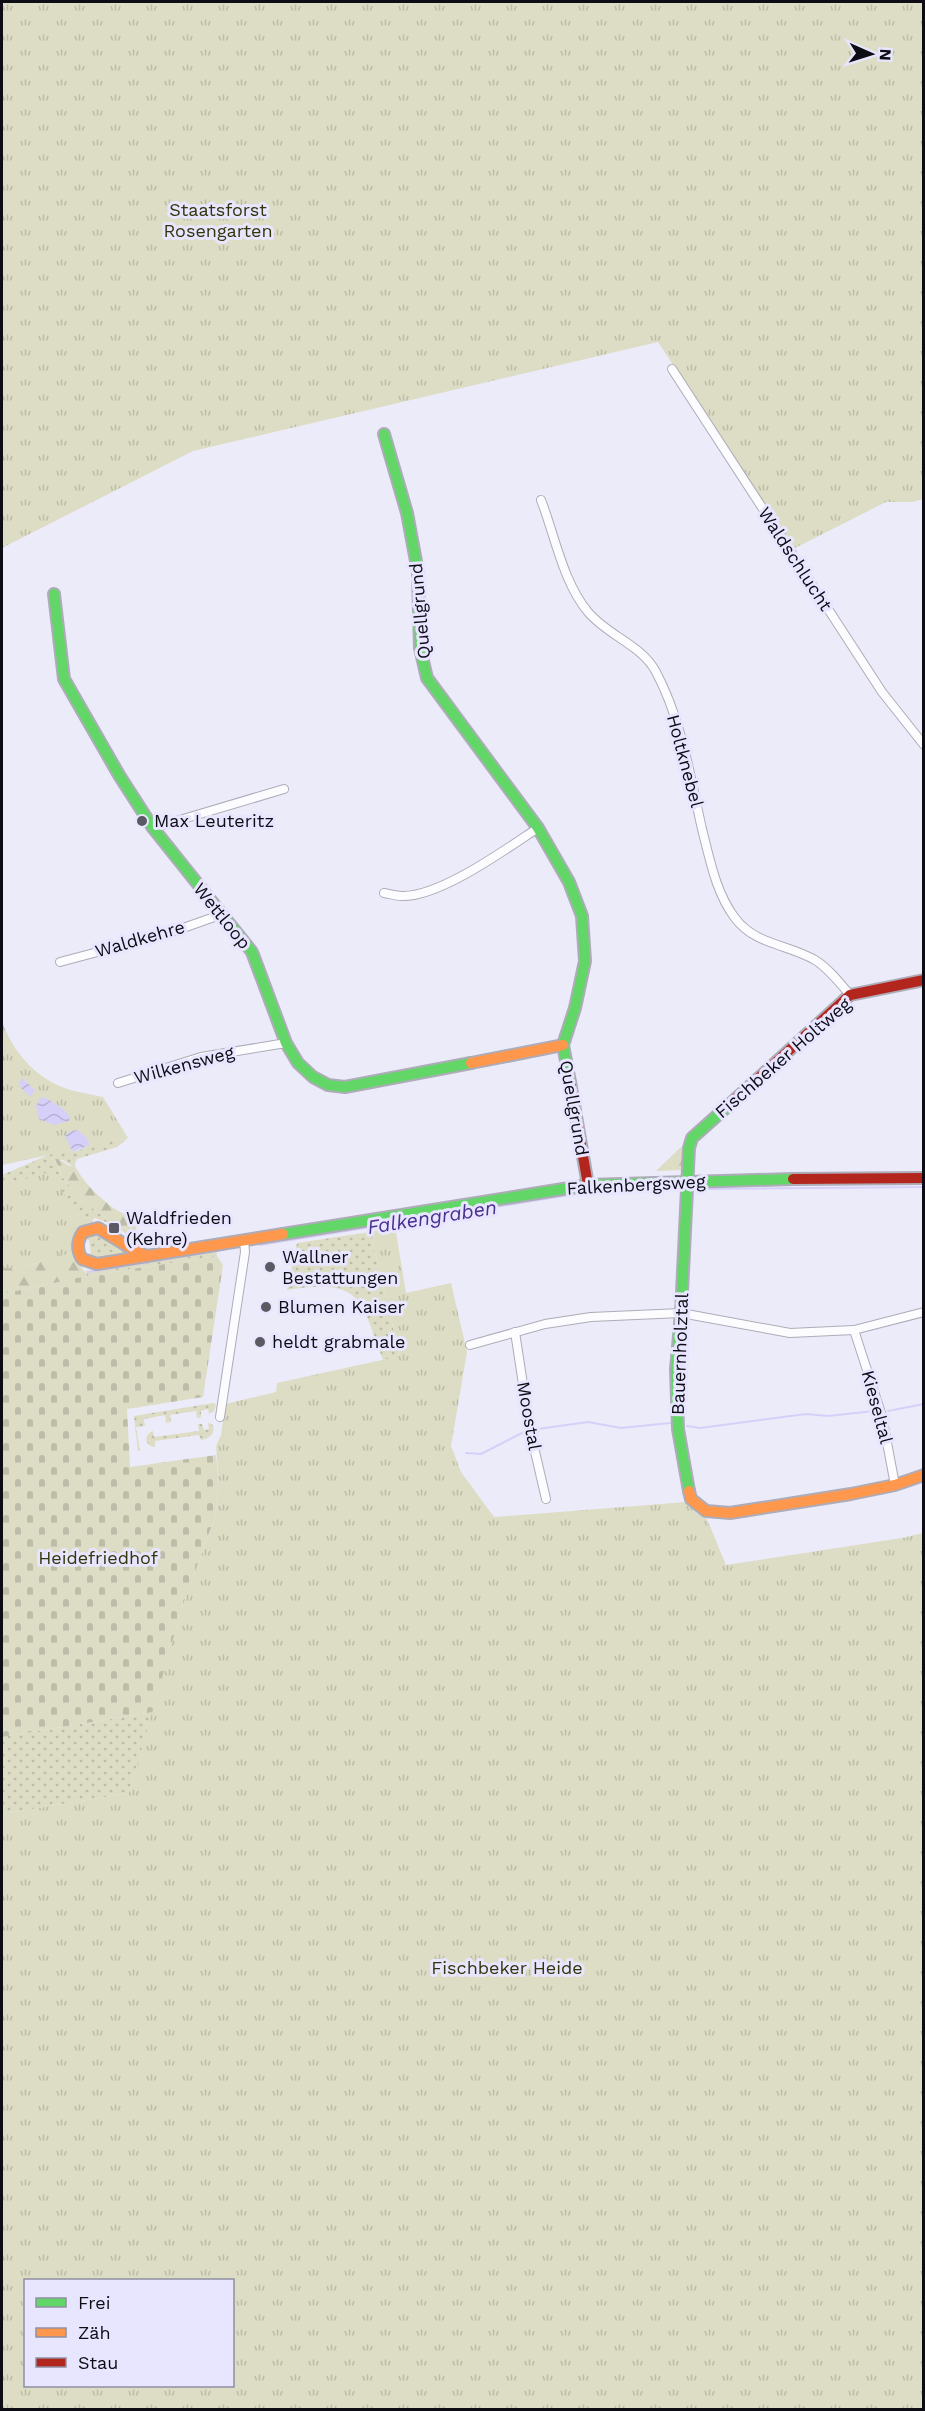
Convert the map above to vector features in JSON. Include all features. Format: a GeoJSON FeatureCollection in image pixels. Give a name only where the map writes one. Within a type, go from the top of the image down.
{"type":"FeatureCollection","features":[{"type":"Feature","properties":{"kind":"street","name":"Waldschlucht"},"geometry":{"type":"LineString","coordinates":[[672,369],[882,692],[924,745]]}},
{"type":"Feature","properties":{"kind":"street","name":"Quellgrund"},"geometry":{"type":"LineString","coordinates":[[384,434],[410,525],[418,572],[420,648],[427,678],[538,828],[569,882],[582,916],[585,961],[575,1008],[563,1045],[588,1185]]}},
{"type":"Feature","properties":{"kind":"street","name":"Holtknebel"},"geometry":{"type":"LineString","coordinates":[[541,500],[572,586],[580,601],[604,627],[645,658],[656,672],[679,725],[710,861],[731,912],[747,932],[815,960],[850,995]]}},
{"type":"Feature","properties":{"kind":"street","name":"Wettloop"},"geometry":{"type":"LineString","coordinates":[[54,594],[64,679],[119,776],[153,828],[220,915],[252,952],[286,1043],[298,1063],[313,1077],[327,1085],[362,1086],[563,1045]]}},
{"type":"Feature","properties":{"kind":"street"},"geometry":{"type":"LineString","coordinates":[[153,828],[284,789]]}},
{"type":"Feature","properties":{"kind":"street"},"geometry":{"type":"LineString","coordinates":[[384,893],[404,897],[432,890],[475,868],[538,828]]}},
{"type":"Feature","properties":{"kind":"street","name":"Waldkehre"},"geometry":{"type":"LineString","coordinates":[[60,962],[169,933],[220,915]]}},
{"type":"Feature","properties":{"kind":"street","name":"Fischbeker Holtweg"},"geometry":{"type":"LineString","coordinates":[[687,1182],[689,1148],[692,1138],[850,995],[924,980]]}},
{"type":"Feature","properties":{"kind":"street","name":"Wilkensweg"},"geometry":{"type":"LineString","coordinates":[[118,1083],[201,1057],[286,1043]]}},
{"type":"Feature","properties":{"kind":"street","name":"Falkenbergsweg"},"geometry":{"type":"LineString","coordinates":[[147,1256],[138,1253],[111,1234],[98,1228],[86,1230],[77,1244],[80,1256],[93,1264],[147,1256],[588,1185],[924,1178]]}},
{"type":"Feature","properties":{"kind":"street","name":"Bauernholztal"},"geometry":{"type":"LineString","coordinates":[[687,1182],[676,1370],[678,1429],[689,1494],[700,1508],[714,1513],[730,1513],[805,1502],[895,1485],[924,1475]]}},
{"type":"Feature","properties":{"kind":"street"},"geometry":{"type":"LineString","coordinates":[[220,1417],[245,1252],[244,1240]]}},
{"type":"Feature","properties":{"kind":"street"},"geometry":{"type":"LineString","coordinates":[[470,1345],[545,1324],[591,1317],[681,1313],[790,1333],[854,1330],[924,1312]]}},
{"type":"Feature","properties":{"kind":"street","name":"Kieseltal"},"geometry":{"type":"LineString","coordinates":[[854,1330],[882,1416],[895,1485]]}},
{"type":"Feature","properties":{"kind":"street","name":"Moostal"},"geometry":{"type":"LineString","coordinates":[[515,1332],[530,1430],[546,1500]]}},
{"type":"Feature","properties":{"kind":"green space","name":"Staatsforst Rosengarten"},"geometry":{"type":"Polygon","coordinates":[[[2,2],[923,2],[923,499],[913,502],[886,502],[793,549],[658,342],[193,451],[2,548],[2,2]]]}},
{"type":"Feature","properties":{"kind":"green space"},"geometry":{"type":"Polygon","coordinates":[[[2,1021],[11,1042],[33,1069],[62,1087],[103,1097],[128,1138],[2,1165],[2,1021]]]}},
{"type":"Feature","properties":{"kind":"green space"},"geometry":{"type":"Polygon","coordinates":[[[38,1075],[49,1081],[89,1111],[112,1141],[128,1138],[117,1147],[77,1159],[74,1167],[63,1160],[55,1160],[63,1178],[81,1200],[121,1229],[125,1228],[137,1242],[114,1225],[95,1218],[92,1220],[93,1223],[83,1228],[77,1235],[74,1244],[75,1255],[58,1255],[28,1265],[2,1268],[2,1175],[48,1155],[30,1135],[27,1116],[18,1103],[23,1090],[29,1097],[36,1092],[30,1083],[38,1075]],[[41,1097],[36,1106],[39,1119],[54,1125],[68,1121],[70,1116],[64,1110],[41,1097]],[[77,1130],[65,1136],[73,1152],[90,1144],[86,1137],[77,1130]]]}},
{"type":"Feature","properties":{"kind":"green space"},"geometry":{"type":"Polygon","coordinates":[[[681,1147],[685,1147],[682,1170],[656,1171],[681,1147]]]}},
{"type":"Feature","properties":{"kind":"green space"},"geometry":{"type":"Polygon","coordinates":[[[55,1159],[75,1166],[98,1195],[133,1221],[136,1226],[137,1242],[125,1228],[121,1229],[81,1200],[63,1178],[55,1159]]]}},
{"type":"Feature","properties":{"kind":"green space"},"geometry":{"type":"Polygon","coordinates":[[[55,1170],[71,1205],[93,1223],[83,1227],[75,1255],[58,1255],[28,1265],[2,1268],[2,1186],[55,1170]]]}},
{"type":"Feature","properties":{"kind":"green space","name":"Fischbeker Heide"},"geometry":{"type":"Polygon","coordinates":[[[395,1226],[406,1293],[451,1283],[467,1352],[451,1446],[461,1472],[494,1517],[686,1502],[696,1513],[707,1519],[726,1565],[923,1533],[923,2409],[2,2410],[2,1814],[129,1793],[183,1605],[215,1517],[219,1484],[216,1446],[221,1435],[225,1404],[276,1392],[277,1383],[400,1356],[370,1232],[395,1226]]]}},
{"type":"Feature","properties":{"kind":"green space"},"geometry":{"type":"Polygon","coordinates":[[[99,1232],[127,1251],[126,1255],[96,1259],[89,1257],[88,1254],[91,1253],[89,1240],[85,1237],[99,1232]]]}},
{"type":"Feature","properties":{"kind":"green space"},"geometry":{"type":"Polygon","coordinates":[[[370,1232],[400,1356],[383,1360],[369,1321],[354,1297],[330,1287],[287,1290],[297,1243],[370,1232]]]}},
{"type":"Feature","properties":{"kind":"green space"},"geometry":{"type":"Polygon","coordinates":[[[216,1249],[217,1256],[87,1276],[85,1271],[216,1249]]]}},
{"type":"Feature","properties":{"kind":"green space"},"geometry":{"type":"Polygon","coordinates":[[[61,1254],[75,1255],[87,1276],[2,1294],[2,1268],[29,1265],[61,1254]]]}},
{"type":"Feature","properties":{"kind":"green space","name":"Heidefriedhof"},"geometry":{"type":"Polygon","coordinates":[[[217,1256],[223,1265],[203,1397],[127,1409],[130,1467],[216,1455],[219,1484],[215,1517],[183,1605],[153,1712],[2,1737],[2,1294],[87,1276],[217,1256]]]}},
{"type":"Feature","properties":{"kind":"green space"},"geometry":{"type":"Polygon","coordinates":[[[216,1404],[214,1411],[209,1414],[208,1409],[201,1411],[201,1417],[197,1418],[196,1411],[170,1415],[171,1422],[166,1423],[165,1415],[144,1419],[145,1426],[136,1427],[140,1451],[138,1451],[134,1416],[216,1404]]]}},
{"type":"Feature","properties":{"kind":"green space"},"geometry":{"type":"Polygon","coordinates":[[[208,1423],[212,1424],[214,1430],[209,1437],[201,1440],[199,1435],[155,1441],[155,1447],[149,1445],[146,1440],[153,1431],[154,1437],[199,1431],[198,1424],[202,1424],[204,1430],[209,1429],[208,1423]]]}},
{"type":"Feature","properties":{"kind":"green space"},"geometry":{"type":"Polygon","coordinates":[[[153,1712],[129,1793],[2,1814],[2,1737],[153,1712]]]}},
{"type":"Feature","properties":{"kind":"water"},"geometry":{"type":"Polygon","coordinates":[[[22,1078],[35,1090],[31,1097],[21,1088],[19,1082],[22,1078]]]}},
{"type":"Feature","properties":{"kind":"water"},"geometry":{"type":"Polygon","coordinates":[[[41,1097],[64,1110],[70,1116],[69,1121],[54,1125],[39,1119],[36,1106],[41,1097]]]}},
{"type":"Feature","properties":{"kind":"water"},"geometry":{"type":"Polygon","coordinates":[[[77,1130],[86,1137],[90,1145],[73,1152],[65,1136],[77,1130]]]}},
{"type":"Feature","properties":{"kind":"waterway","name":"Falkengraben"},"geometry":{"type":"LineString","coordinates":[[703,1189],[924,1187]]}},
{"type":"Feature","properties":{"kind":"waterway","name":"Falkengraben"},"geometry":{"type":"LineString","coordinates":[[632,1189],[669,1190]]}},
{"type":"Feature","properties":{"kind":"waterway","name":"Falkengraben"},"geometry":{"type":"LineString","coordinates":[[260,1245],[600,1190]]}},
{"type":"Feature","properties":{"kind":"waterway","name":"Falkengraben"},"geometry":{"type":"LineString","coordinates":[[89,1272],[228,1249]]}},
{"type":"Feature","properties":{"kind":"waterway"},"geometry":{"type":"LineString","coordinates":[[888,1411],[924,1404]]}},
{"type":"Feature","properties":{"kind":"waterway"},"geometry":{"type":"LineString","coordinates":[[687,1426],[700,1428],[806,1414],[828,1416],[874,1411]]}},
{"type":"Feature","properties":{"kind":"waterway"},"geometry":{"type":"LineString","coordinates":[[531,1430],[588,1422],[621,1428],[670,1423]]}},
{"type":"Feature","properties":{"kind":"waterway"},"geometry":{"type":"LineString","coordinates":[[466,1453],[481,1454],[528,1430]]}},
{"type":"Feature","properties":{"kind":"traffic: fast"},"geometry":{"type":"LineString","coordinates":[[384,434],[407,513],[418,572],[420,648],[427,678],[538,828],[569,882],[582,916],[585,961],[575,1008],[563,1045],[570,1082]]}},
{"type":"Feature","properties":{"kind":"traffic: fast"},"geometry":{"type":"LineString","coordinates":[[54,594],[64,679],[119,775],[153,828],[252,952],[286,1043],[298,1063],[313,1077],[328,1085],[345,1087],[471,1063]]}},
{"type":"Feature","properties":{"kind":"traffic: fast"},"geometry":{"type":"LineString","coordinates":[[689,1491],[678,1429],[676,1369],[689,1148],[692,1138],[729,1105]]}},
{"type":"Feature","properties":{"kind":"traffic: fast"},"geometry":{"type":"LineString","coordinates":[[283,1234],[588,1185],[793,1179]]}},
{"type":"Feature","properties":{"kind":"traffic: slow"},"geometry":{"type":"LineString","coordinates":[[471,1063],[563,1045]]}},
{"type":"Feature","properties":{"kind":"traffic: slow"},"geometry":{"type":"LineString","coordinates":[[147,1256],[134,1250],[98,1228],[83,1232],[78,1242],[82,1259],[97,1264],[283,1234]]}},
{"type":"Feature","properties":{"kind":"traffic: slow"},"geometry":{"type":"LineString","coordinates":[[689,1491],[691,1499],[706,1511],[730,1513],[851,1494],[895,1485],[924,1475]]}},
{"type":"Feature","properties":{"kind":"traffic: jam"},"geometry":{"type":"LineString","coordinates":[[729,1105],[850,995],[924,980]]}},
{"type":"Feature","properties":{"kind":"traffic: jam"},"geometry":{"type":"LineString","coordinates":[[570,1082],[588,1185]]}},
{"type":"Feature","properties":{"kind":"traffic: jam"},"geometry":{"type":"LineString","coordinates":[[793,1179],[924,1178]]}},
{"type":"Feature","properties":{"kind":"place","name":"Max Leuteritz"},"geometry":{"type":"Point","coordinates":[142,821]}},
{"type":"Feature","properties":{"kind":"place","name":"Waldfrieden (Kehre)"},"geometry":{"type":"Point","coordinates":[114,1228]}},
{"type":"Feature","properties":{"kind":"place","name":"Wallner Bestattungen"},"geometry":{"type":"Point","coordinates":[270,1267]}},
{"type":"Feature","properties":{"kind":"place","name":"Blumen Kaiser"},"geometry":{"type":"Point","coordinates":[266,1307]}},
{"type":"Feature","properties":{"kind":"place","name":"heldt grabmale"},"geometry":{"type":"Point","coordinates":[260,1342]}}]}
